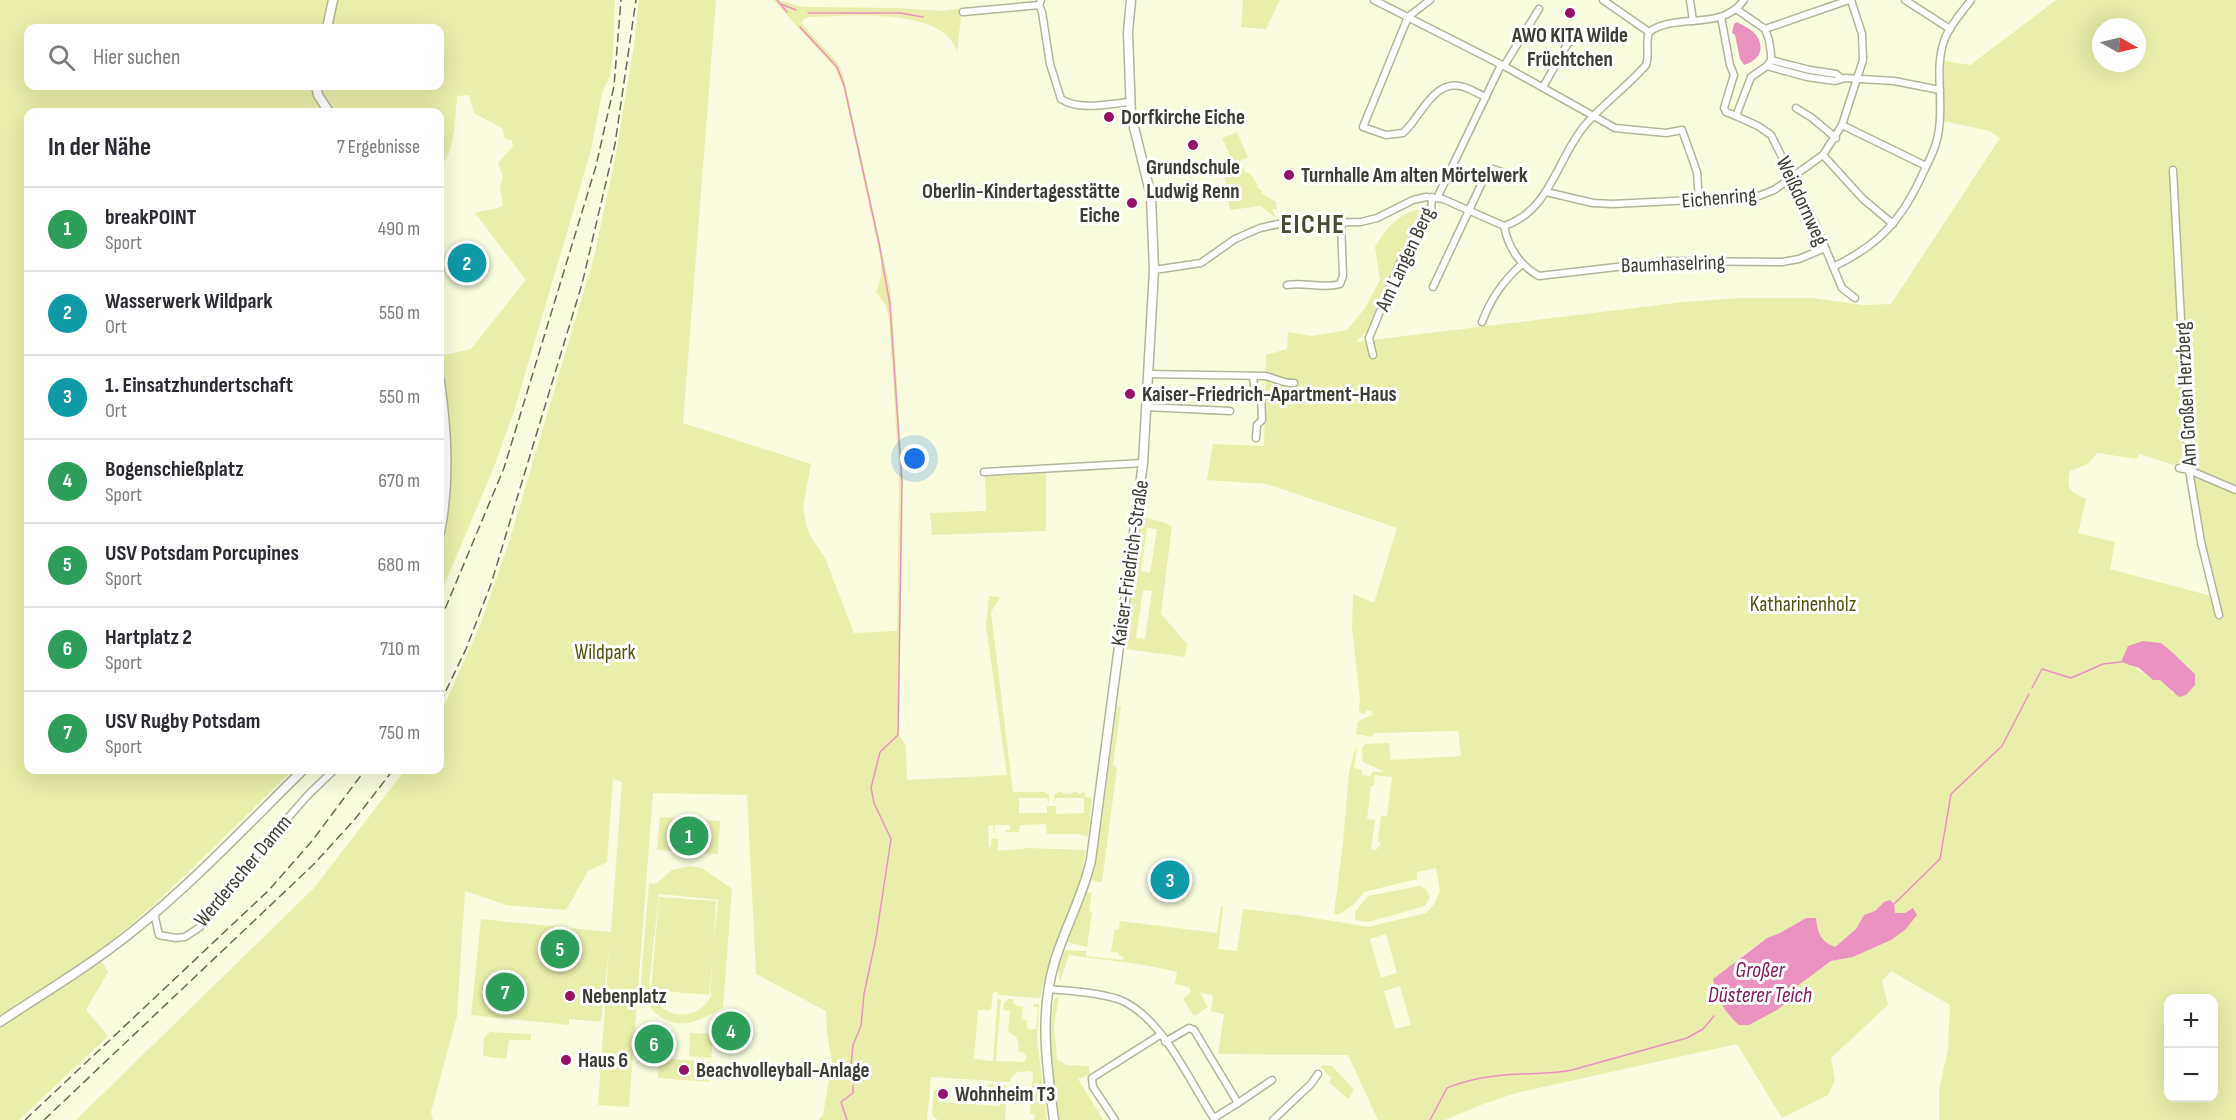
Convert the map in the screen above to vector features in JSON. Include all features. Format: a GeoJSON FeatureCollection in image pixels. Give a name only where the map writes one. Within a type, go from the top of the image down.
{"type":"FeatureCollection","features":[{"type":"Feature","properties":{"kind":"street"},"geometry":{"type":"LineString","coordinates":[[328,24],[333,0]]}},
{"type":"Feature","properties":{"kind":"street","name":"Kaiser-Friedrich-Straße"},"geometry":{"type":"LineString","coordinates":[[1053,1120],[1045,1052],[1045,1022],[1049,989],[1054,963],[1085,886],[1091,860],[1143,463],[1154,270],[1151,196],[1131,115],[1128,32],[1131,0]]}},
{"type":"Feature","properties":{"kind":"street"},"geometry":{"type":"LineString","coordinates":[[1374,0],[1543,87],[1615,128],[1666,133],[1682,130],[1697,172],[1699,200]]}},
{"type":"Feature","properties":{"kind":"street"},"geometry":{"type":"LineString","coordinates":[[1430,0],[1408,17],[1363,128],[1386,135],[1403,133],[1435,93],[1450,86],[1462,86],[1485,97]]}},
{"type":"Feature","properties":{"kind":"street"},"geometry":{"type":"LineString","coordinates":[[1603,0],[1649,32]]}},
{"type":"Feature","properties":{"kind":"street"},"geometry":{"type":"LineString","coordinates":[[1690,0],[1693,21]]}},
{"type":"Feature","properties":{"kind":"street"},"geometry":{"type":"LineString","coordinates":[[1154,270],[1202,263],[1235,239],[1260,228],[1278,225],[1341,223],[1377,218],[1413,200],[1435,198],[1504,226],[1514,223],[1538,204],[1566,152],[1593,116],[1646,65],[1648,58],[1646,39],[1649,32],[1661,26],[1721,17],[1736,9],[1744,0]]}},
{"type":"Feature","properties":{"kind":"street"},"geometry":{"type":"LineString","coordinates":[[1765,29],[1850,0]]}},
{"type":"Feature","properties":{"kind":"street","name":"Eichenring"},"geometry":{"type":"LineString","coordinates":[[1546,192],[1577,200],[1612,204],[1756,197],[1774,190],[1823,155],[1836,138],[1842,125],[1863,60],[1864,46],[1850,0]]}},
{"type":"Feature","properties":{"kind":"street"},"geometry":{"type":"LineString","coordinates":[[1905,0],[1950,29]]}},
{"type":"Feature","properties":{"kind":"street"},"geometry":{"type":"LineString","coordinates":[[1833,267],[1865,250],[1881,238],[1912,197],[1939,133],[1941,54],[1950,29],[1971,0]]}},
{"type":"Feature","properties":{"kind":"street"},"geometry":{"type":"LineString","coordinates":[[963,12],[1040,2],[1050,64],[1060,99],[1069,104],[1081,106],[1130,102]]}},
{"type":"Feature","properties":{"kind":"street","name":"Am Langen Berg"},"geometry":{"type":"LineString","coordinates":[[1373,355],[1369,338],[1400,263],[1431,212],[1435,198],[1485,97],[1539,9]]}},
{"type":"Feature","properties":{"kind":"street"},"geometry":{"type":"LineString","coordinates":[[1721,17],[1734,75],[1724,108],[1736,116],[1750,77],[1767,66],[1771,60],[1771,46],[1765,29],[1736,9]]}},
{"type":"Feature","properties":{"kind":"street"},"geometry":{"type":"LineString","coordinates":[[1543,87],[1568,43],[1577,39]]}},
{"type":"Feature","properties":{"kind":"street"},"geometry":{"type":"LineString","coordinates":[[1771,60],[1836,74],[1841,78]]}},
{"type":"Feature","properties":{"kind":"street"},"geometry":{"type":"LineString","coordinates":[[1767,66],[1818,79],[1894,81],[1940,90]]}},
{"type":"Feature","properties":{"kind":"street"},"geometry":{"type":"LineString","coordinates":[[317,90],[326,108]]}},
{"type":"Feature","properties":{"kind":"street"},"geometry":{"type":"LineString","coordinates":[[1796,108],[1836,138]]}},
{"type":"Feature","properties":{"kind":"street","name":"Weißdornweg"},"geometry":{"type":"LineString","coordinates":[[1736,116],[1771,135],[1814,220],[1842,288],[1855,298]]}},
{"type":"Feature","properties":{"kind":"street"},"geometry":{"type":"LineString","coordinates":[[1842,125],[1926,166]]}},
{"type":"Feature","properties":{"kind":"street"},"geometry":{"type":"LineString","coordinates":[[1823,155],[1863,199],[1893,224]]}},
{"type":"Feature","properties":{"kind":"street"},"geometry":{"type":"LineString","coordinates":[[1433,287],[1486,172],[1493,169],[1502,172]]}},
{"type":"Feature","properties":{"kind":"street","name":"Am Großen Herzberg"},"geometry":{"type":"LineString","coordinates":[[2173,170],[2189,470],[2200,542],[2219,615]]}},
{"type":"Feature","properties":{"kind":"street"},"geometry":{"type":"LineString","coordinates":[[1287,285],[1300,283],[1332,286],[1340,284],[1343,276],[1341,223]]}},
{"type":"Feature","properties":{"kind":"street"},"geometry":{"type":"LineString","coordinates":[[1482,322],[1490,300],[1506,279],[1522,264],[1509,244],[1504,226]]}},
{"type":"Feature","properties":{"kind":"street","name":"Baumhaselring"},"geometry":{"type":"LineString","coordinates":[[1522,264],[1539,276],[1548,276],[1647,262],[1782,262],[1799,259],[1825,248]]}},
{"type":"Feature","properties":{"kind":"street"},"geometry":{"type":"LineString","coordinates":[[1148,374],[1253,376],[1276,378],[1285,384],[1294,383]]}},
{"type":"Feature","properties":{"kind":"street"},"geometry":{"type":"LineString","coordinates":[[1253,376],[1255,394],[1261,394],[1262,420],[1257,425],[1256,438]]}},
{"type":"Feature","properties":{"kind":"street"},"geometry":{"type":"LineString","coordinates":[[1146,407],[1230,411]]}},
{"type":"Feature","properties":{"kind":"street"},"geometry":{"type":"LineString","coordinates":[[444,429],[446,453],[444,503]]}},
{"type":"Feature","properties":{"kind":"street"},"geometry":{"type":"LineString","coordinates":[[984,472],[1143,463]]}},
{"type":"Feature","properties":{"kind":"street"},"geometry":{"type":"LineString","coordinates":[[2179,468],[2236,490]]}},
{"type":"Feature","properties":{"kind":"street","name":"Werderscher Damm"},"geometry":{"type":"LineString","coordinates":[[0,1022],[70,978],[154,913],[215,857],[299,774]]}},
{"type":"Feature","properties":{"kind":"street","name":"Werderscher Damm"},"geometry":{"type":"LineString","coordinates":[[154,913],[159,935],[185,937],[200,927],[248,872],[259,851],[308,795],[330,774]]}},
{"type":"Feature","properties":{"kind":"street"},"geometry":{"type":"LineString","coordinates":[[1049,989],[1101,995],[1122,1001],[1148,1018],[1215,1119],[1272,1080]]}},
{"type":"Feature","properties":{"kind":"street"},"geometry":{"type":"LineString","coordinates":[[1165,1042],[1192,1028],[1238,1103]]}},
{"type":"Feature","properties":{"kind":"street"},"geometry":{"type":"LineString","coordinates":[[1115,1120],[1093,1087],[1092,1078],[1160,1035]]}},
{"type":"Feature","properties":{"kind":"street"},"geometry":{"type":"LineString","coordinates":[[1273,1120],[1311,1084],[1317,1074]]}},
{"type":"Feature","properties":{"kind":"green space"},"geometry":{"type":"Polygon","coordinates":[[[0,0],[615,0],[610,76],[602,93],[591,150],[568,229],[515,408],[494,467],[444,586],[444,355],[471,349],[526,280],[475,213],[503,205],[500,188],[503,176],[498,163],[513,146],[512,140],[505,139],[502,128],[474,113],[469,95],[457,96],[451,145],[444,161],[444,108],[24,108],[24,774],[289,774],[155,904],[97,953],[108,972],[86,1010],[108,1036],[19,1120],[0,1120],[0,0]]]}},
{"type":"Feature","properties":{"kind":"green space","name":"Wildpark"},"geometry":{"type":"Polygon","coordinates":[[[639,0],[716,0],[683,423],[811,464],[803,507],[807,527],[825,558],[854,633],[897,631],[899,474],[889,318],[885,304],[876,292],[881,277],[881,261],[843,86],[834,67],[773,0],[809,7],[942,11],[962,8],[957,52],[949,37],[934,27],[915,20],[846,16],[810,17],[805,18],[801,23],[838,63],[843,74],[891,292],[903,480],[899,735],[906,746],[907,780],[1007,775],[986,626],[989,596],[1000,597],[991,612],[1013,792],[1044,792],[1049,795],[1049,804],[1047,798],[1019,798],[1019,813],[1047,813],[1047,806],[1056,806],[1056,814],[1084,813],[1084,798],[1056,798],[1054,803],[1054,795],[1059,791],[1067,794],[1075,791],[1079,794],[1085,792],[1085,797],[1092,798],[1088,837],[1079,834],[1047,834],[1046,824],[1020,825],[1019,832],[1005,832],[1005,830],[1010,830],[1010,825],[995,825],[995,834],[993,825],[988,826],[989,847],[991,847],[991,839],[998,839],[998,851],[1028,848],[1086,850],[1077,888],[1050,961],[1040,998],[998,995],[998,999],[1001,1000],[996,1061],[1024,1062],[1027,1058],[1023,1052],[1018,1052],[1017,1039],[1008,1032],[1010,1011],[1003,1010],[1004,1003],[1013,999],[1013,1004],[1023,1007],[1022,1019],[1027,1020],[1027,1028],[1031,1030],[1036,1029],[1038,1007],[1034,1007],[1033,1004],[1039,1004],[1037,1039],[1047,1120],[1034,1120],[1035,1114],[1030,1114],[1033,1074],[1029,1071],[1017,1072],[1010,1082],[931,1077],[927,1120],[818,1120],[823,1115],[832,1062],[826,1011],[756,974],[747,795],[653,793],[629,1107],[598,1105],[609,950],[601,1022],[569,1019],[569,1025],[471,1015],[481,919],[611,932],[622,782],[613,779],[607,862],[588,871],[566,910],[506,905],[465,891],[457,1016],[431,1112],[433,1120],[76,1120],[314,888],[402,774],[444,774],[444,704],[481,623],[510,539],[594,257],[616,154],[634,46],[639,0]],[[993,992],[991,1010],[978,1010],[974,1059],[993,1061],[998,992],[993,992]]]}},
{"type":"Feature","properties":{"kind":"green space"},"geometry":{"type":"Polygon","coordinates":[[[1243,0],[1280,0],[1266,29],[1241,27],[1243,0]]]}},
{"type":"Feature","properties":{"kind":"green space","name":"Katharinenholz"},"geometry":{"type":"Polygon","coordinates":[[[2056,0],[2236,0],[2236,1120],[1939,1120],[1939,1090],[1948,1049],[1950,1005],[1891,971],[1882,981],[1888,1005],[1831,1058],[1835,1081],[1828,1095],[1782,1118],[1737,1044],[1516,1093],[1445,1120],[1378,1120],[1348,1055],[1218,1054],[1224,1014],[1211,1011],[1213,995],[1200,993],[1208,1007],[1194,1016],[1183,999],[1191,992],[1189,987],[1175,984],[1177,972],[1145,965],[1069,955],[1060,982],[1058,969],[1064,950],[1086,951],[1086,956],[1123,960],[1124,957],[1119,956],[1119,953],[1111,952],[1115,929],[1119,930],[1120,921],[1217,933],[1221,906],[1223,907],[1218,949],[1237,951],[1243,909],[1368,927],[1426,913],[1433,906],[1440,891],[1436,868],[1417,872],[1417,879],[1364,892],[1353,905],[1338,915],[1334,913],[1349,772],[1355,749],[1357,748],[1354,768],[1362,770],[1362,775],[1370,776],[1373,772],[1385,772],[1363,762],[1362,749],[1365,744],[1389,743],[1391,760],[1461,756],[1458,731],[1374,733],[1372,737],[1356,734],[1358,722],[1373,714],[1367,710],[1364,714],[1359,712],[1360,699],[1352,627],[1353,594],[1374,603],[1397,528],[1267,484],[1207,480],[1213,444],[1264,446],[1266,355],[1287,349],[1288,332],[1312,336],[1347,330],[1365,308],[1380,280],[1375,247],[1394,222],[1406,214],[1422,209],[1425,212],[1414,228],[1395,267],[1369,329],[1356,342],[1683,302],[1741,298],[1812,298],[1863,305],[1891,304],[2000,138],[1989,131],[1943,121],[1944,61],[1970,65],[2056,0]],[[2097,453],[2088,464],[2070,471],[2070,489],[2086,499],[2078,533],[2115,542],[2110,569],[2215,597],[2189,470],[2139,454],[2137,459],[2097,453]],[[2143,641],[2132,665],[2153,680],[2160,680],[2167,684],[2173,694],[2189,667],[2161,643],[2143,641]],[[1375,775],[1374,786],[1371,786],[1367,819],[1375,820],[1371,849],[1376,850],[1381,844],[1378,841],[1381,816],[1387,816],[1392,777],[1375,775]],[[1884,902],[1875,911],[1864,916],[1856,929],[1835,947],[1823,939],[1816,918],[1806,918],[1767,938],[1731,966],[1717,997],[1731,1018],[1758,1020],[1777,1010],[1784,1005],[1792,990],[1831,961],[1853,957],[1891,940],[1905,913],[1895,913],[1884,902]],[[1386,934],[1370,939],[1381,978],[1397,973],[1386,934]],[[1400,986],[1384,991],[1395,1029],[1411,1025],[1400,986]]]}},
{"type":"Feature","properties":{"kind":"green space"},"geometry":{"type":"Polygon","coordinates":[[[1237,132],[1248,157],[1234,164],[1222,138],[1237,132]]]}},
{"type":"Feature","properties":{"kind":"green space"},"geometry":{"type":"Polygon","coordinates":[[[1223,168],[1243,168],[1246,173],[1250,173],[1258,185],[1256,186],[1262,191],[1261,193],[1276,202],[1277,209],[1272,209],[1276,218],[1261,206],[1230,210],[1223,168]]]}},
{"type":"Feature","properties":{"kind":"green space"},"geometry":{"type":"Polygon","coordinates":[[[1046,473],[1046,531],[932,535],[930,513],[986,511],[985,476],[1046,473]]]}},
{"type":"Feature","properties":{"kind":"green space"},"geometry":{"type":"Polygon","coordinates":[[[1141,517],[1172,526],[1161,614],[1187,644],[1185,657],[1125,649],[1141,517]],[[1147,528],[1141,571],[1150,573],[1157,529],[1147,528]],[[1143,590],[1136,638],[1145,639],[1152,591],[1143,590]]]}},
{"type":"Feature","properties":{"kind":"green space"},"geometry":{"type":"Polygon","coordinates":[[[1117,707],[1121,707],[1113,765],[1117,768],[1102,882],[1093,881],[1092,878],[1117,707]]]}},
{"type":"Feature","properties":{"kind":"green space"},"geometry":{"type":"Polygon","coordinates":[[[660,817],[720,821],[718,854],[657,850],[660,817]]]}},
{"type":"Feature","properties":{"kind":"green space"},"geometry":{"type":"Polygon","coordinates":[[[690,866],[702,868],[732,889],[723,1008],[688,1023],[670,1021],[655,1012],[645,998],[641,980],[649,883],[656,884],[672,870],[690,866]],[[659,894],[649,985],[653,996],[659,1005],[668,1011],[687,1014],[697,1011],[705,1004],[712,994],[710,993],[713,955],[709,995],[651,990],[659,897],[716,901],[714,940],[718,901],[720,900],[659,894]]]}},
{"type":"Feature","properties":{"kind":"green space"},"geometry":{"type":"Polygon","coordinates":[[[1419,886],[1426,889],[1430,897],[1425,906],[1368,922],[1355,920],[1355,912],[1368,896],[1419,886]]]}},
{"type":"Feature","properties":{"kind":"green space"},"geometry":{"type":"Polygon","coordinates":[[[1092,892],[1089,911],[1092,912],[1087,947],[1067,942],[1087,893],[1092,892]]]}},
{"type":"Feature","properties":{"kind":"green space"},"geometry":{"type":"Polygon","coordinates":[[[1059,996],[1054,1026],[1057,1059],[1066,1065],[1089,1066],[1089,1075],[1078,1079],[1103,1120],[1059,1120],[1053,1075],[1051,1030],[1054,1000],[1059,996]]]}},
{"type":"Feature","properties":{"kind":"green space"},"geometry":{"type":"Polygon","coordinates":[[[726,1009],[738,1010],[739,1052],[723,1052],[726,1009]]]}},
{"type":"Feature","properties":{"kind":"green space","name":"Beachvolleyball-Anlage"},"geometry":{"type":"Polygon","coordinates":[[[646,1029],[663,1031],[661,1058],[711,1062],[709,1082],[658,1078],[659,1058],[644,1057],[646,1029]]]}},
{"type":"Feature","properties":{"kind":"green space"},"geometry":{"type":"Polygon","coordinates":[[[490,1032],[531,1034],[531,1040],[509,1040],[506,1059],[483,1056],[484,1038],[490,1032]]]}},
{"type":"Feature","properties":{"kind":"green space"},"geometry":{"type":"Polygon","coordinates":[[[690,1033],[713,1034],[711,1058],[689,1056],[690,1033]]]}},
{"type":"Feature","properties":{"kind":"green space"},"geometry":{"type":"Polygon","coordinates":[[[1332,1066],[1354,1090],[1348,1099],[1329,1082],[1332,1078],[1320,1067],[1332,1066]]]}},
{"type":"Feature","properties":{"kind":"green space"},"geometry":{"type":"Polygon","coordinates":[[[988,1084],[1007,1086],[1005,1120],[938,1120],[932,1115],[934,1090],[939,1090],[938,1102],[1000,1106],[1002,1089],[993,1088],[992,1092],[987,1091],[988,1084]]]}},
{"type":"Feature","properties":{"kind":"water"},"geometry":{"type":"Polygon","coordinates":[[[1737,22],[1754,33],[1761,47],[1756,58],[1744,65],[1740,59],[1735,35],[1732,33],[1734,24],[1737,22]]]}},
{"type":"Feature","properties":{"kind":"water"},"geometry":{"type":"Polygon","coordinates":[[[2143,641],[2161,643],[2195,674],[2195,685],[2186,695],[2179,697],[2160,680],[2153,680],[2139,668],[2121,662],[2128,646],[2143,641]]]}},
{"type":"Feature","properties":{"kind":"water","name":"Großer Düsterer Teich"},"geometry":{"type":"Polygon","coordinates":[[[1890,900],[1894,904],[1895,913],[1905,913],[1913,908],[1917,915],[1905,930],[1891,940],[1853,957],[1831,961],[1792,990],[1784,1005],[1749,1025],[1739,1025],[1725,1010],[1713,979],[1767,938],[1806,918],[1816,918],[1821,936],[1835,947],[1856,929],[1864,915],[1875,911],[1884,902],[1890,900]]]}},
{"type":"Feature","properties":{"kind":"waterway"},"geometry":{"type":"LineString","coordinates":[[777,0],[787,12]]}},
{"type":"Feature","properties":{"kind":"waterway"},"geometry":{"type":"LineString","coordinates":[[781,4],[796,10]]}},
{"type":"Feature","properties":{"kind":"waterway"},"geometry":{"type":"LineString","coordinates":[[808,13],[900,13],[923,17]]}},
{"type":"Feature","properties":{"kind":"waterway"},"geometry":{"type":"LineString","coordinates":[[800,27],[837,67],[844,85],[879,243],[890,305],[902,483],[898,735],[880,752],[871,788],[874,803],[891,839],[876,938],[864,994],[861,1026],[853,1045],[850,1076]]}},
{"type":"Feature","properties":{"kind":"waterway"},"geometry":{"type":"LineString","coordinates":[[2032,688],[2042,669],[2071,678],[2103,664],[2121,662]]}},
{"type":"Feature","properties":{"kind":"waterway"},"geometry":{"type":"LineString","coordinates":[[1894,904],[1940,859],[1951,794],[2002,746],[2029,694]]}},
{"type":"Feature","properties":{"kind":"waterway"},"geometry":{"type":"LineString","coordinates":[[1430,1120],[1447,1088],[1492,1076],[1572,1070],[1687,1038],[1703,1029],[1714,1016]]}},
{"type":"Feature","properties":{"kind":"waterway"},"geometry":{"type":"LineString","coordinates":[[847,1120],[841,1102],[853,1093],[853,1085]]}},
{"type":"Feature","properties":{"kind":"railway"},"geometry":{"type":"LineString","coordinates":[[444,611],[504,468],[596,166],[614,86],[621,0]]}},
{"type":"Feature","properties":{"kind":"railway"},"geometry":{"type":"LineString","coordinates":[[444,695],[466,649],[491,584],[582,284],[615,144],[636,0]]}},
{"type":"Feature","properties":{"kind":"railway"},"geometry":{"type":"LineString","coordinates":[[25,1120],[269,890],[312,841],[362,774]]}},
{"type":"Feature","properties":{"kind":"railway"},"geometry":{"type":"LineString","coordinates":[[44,1120],[314,864],[355,819],[390,774]]}},
{"type":"Feature","properties":{"kind":"place","name":"AWO KITA Wilde Früchtchen"},"geometry":{"type":"Point","coordinates":[1570,13]}},
{"type":"Feature","properties":{"kind":"place","name":"Dorfkirche Eiche"},"geometry":{"type":"Point","coordinates":[1109,117]}},
{"type":"Feature","properties":{"kind":"place","name":"Grundschule Ludwig Renn"},"geometry":{"type":"Point","coordinates":[1193,145]}},
{"type":"Feature","properties":{"kind":"place","name":"Turnhalle Am alten Mörtelwerk"},"geometry":{"type":"Point","coordinates":[1289,175]}},
{"type":"Feature","properties":{"kind":"place","name":"Oberlin-Kindertagesstätte Eiche"},"geometry":{"type":"Point","coordinates":[1132,203]}},
{"type":"Feature","properties":{"kind":"place","name":"Wasserwerk Wildpark"},"geometry":{"type":"Point","coordinates":[467,263]}},
{"type":"Feature","properties":{"kind":"place","name":"Kaiser-Friedrich-Apartment-Haus"},"geometry":{"type":"Point","coordinates":[1130,394]}},
{"type":"Feature","properties":{"kind":"place","name":"breakPOINT"},"geometry":{"type":"Point","coordinates":[689,836]}},
{"type":"Feature","properties":{"kind":"place","name":"1. Einsatzhundertschaft"},"geometry":{"type":"Point","coordinates":[1170,880]}},
{"type":"Feature","properties":{"kind":"place","name":"USV Potsdam Porcupines"},"geometry":{"type":"Point","coordinates":[560,949]}},
{"type":"Feature","properties":{"kind":"place","name":"USV Rugby Potsdam"},"geometry":{"type":"Point","coordinates":[505,992]}},
{"type":"Feature","properties":{"kind":"place","name":"Nebenplatz"},"geometry":{"type":"Point","coordinates":[570,996]}},
{"type":"Feature","properties":{"kind":"place","name":"Bogenschießplatz"},"geometry":{"type":"Point","coordinates":[731,1031]}},
{"type":"Feature","properties":{"kind":"place","name":"Hartplatz 2"},"geometry":{"type":"Point","coordinates":[654,1044]}},
{"type":"Feature","properties":{"kind":"place","name":"Haus 6"},"geometry":{"type":"Point","coordinates":[566,1060]}},
{"type":"Feature","properties":{"kind":"place","name":"Beachvolleyball-Anlage"},"geometry":{"type":"Point","coordinates":[684,1070]}},
{"type":"Feature","properties":{"kind":"place","name":"Wohnheim T3"},"geometry":{"type":"Point","coordinates":[943,1094]}},
{"type":"Feature","properties":{"kind":"district","name":"EICHE"},"geometry":{"type":"Point","coordinates":[1313,225]}}]}
